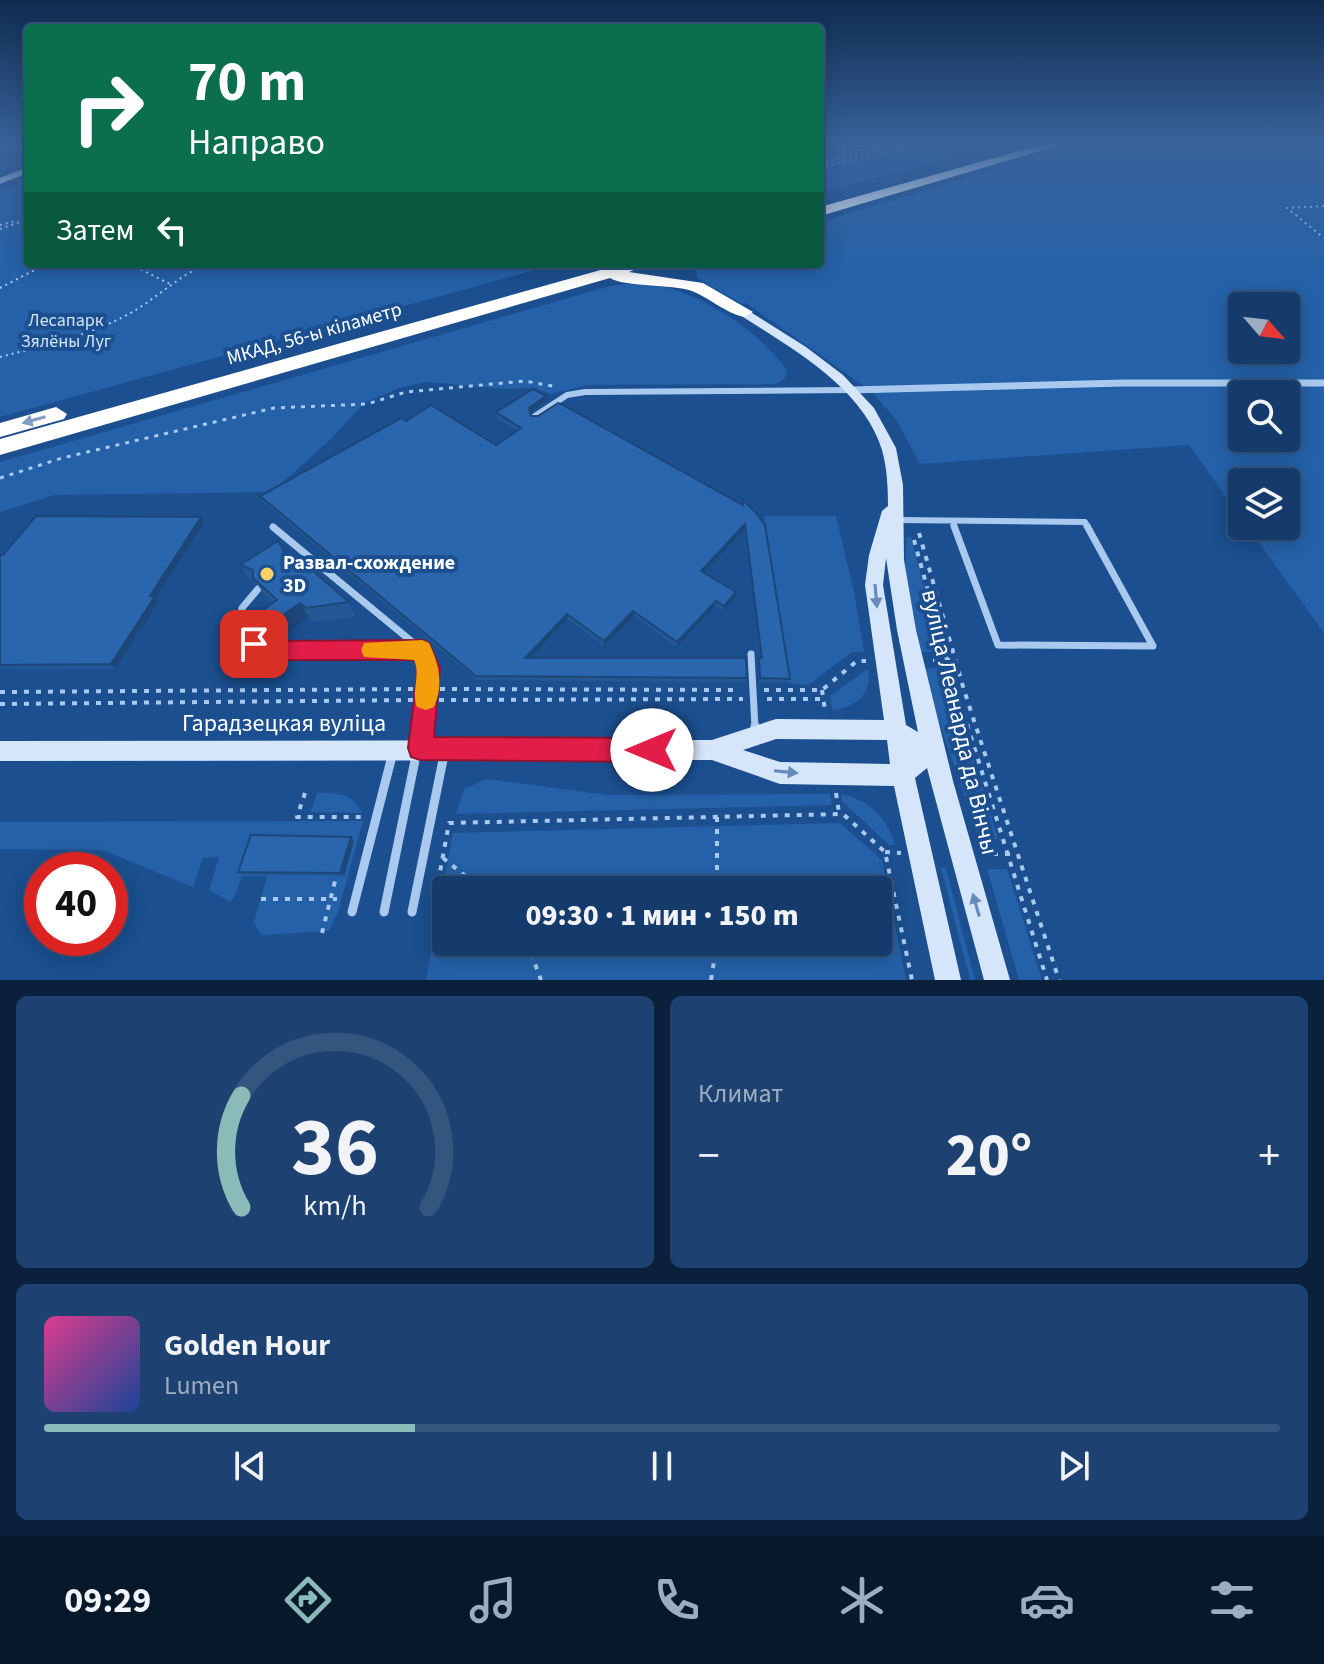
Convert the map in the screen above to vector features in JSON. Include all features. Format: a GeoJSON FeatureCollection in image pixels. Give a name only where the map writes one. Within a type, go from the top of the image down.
{"type":"FeatureCollection","features":[{"type":"Feature","properties":{"kind":"highway"},"geometry":{"type":"LineString","coordinates":[[824,200],[860,190]]}},
{"type":"Feature","properties":{"kind":"highway"},"geometry":{"type":"LineString","coordinates":[[824,211],[898,190]]}},
{"type":"Feature","properties":{"kind":"highway","name":"МКАД, 56-ы кіламетр"},"geometry":{"type":"LineString","coordinates":[[0,430],[613,268]]}},
{"type":"Feature","properties":{"kind":"highway"},"geometry":{"type":"LineString","coordinates":[[691,268],[699,283],[744,312]]}},
{"type":"Feature","properties":{"kind":"highway"},"geometry":{"type":"LineString","coordinates":[[593,271],[690,285],[744,312]]}},
{"type":"Feature","properties":{"kind":"highway","name":"МКАД, 56-ы кіламетр"},"geometry":{"type":"LineString","coordinates":[[0,447],[593,271]]}},
{"type":"Feature","properties":{"kind":"main road","name":"вуліца Леанарда да Вінчы"},"geometry":{"type":"LineString","coordinates":[[744,312],[789,341],[851,390],[869,411],[887,442],[894,465],[902,520],[896,576],[932,750],[997,980]]}},
{"type":"Feature","properties":{"kind":"main road","name":"вуліца Леанарда да Вінчы"},"geometry":{"type":"LineString","coordinates":[[902,520],[878,555],[874,585],[893,730],[948,980]]}},
{"type":"Feature","properties":{"kind":"main road","name":"Гарадзецкая вуліца"},"geometry":{"type":"LineString","coordinates":[[712,750],[776,729],[827,729],[893,730],[932,750]]}},
{"type":"Feature","properties":{"kind":"main road","name":"Гарадзецкая вуліца"},"geometry":{"type":"LineString","coordinates":[[0,751],[420,748],[712,750],[780,773],[902,775]]}},
{"type":"Feature","properties":{"kind":"main road"},"geometry":{"type":"LineString","coordinates":[[902,775],[932,750]]}},
{"type":"Feature","properties":{"kind":"street"},"geometry":{"type":"LineString","coordinates":[[851,390],[1111,383],[1324,383]]}},
{"type":"Feature","properties":{"kind":"lane"},"geometry":{"type":"LineString","coordinates":[[535,416],[567,395],[585,392],[851,390]]}},
{"type":"Feature","properties":{"kind":"lane"},"geometry":{"type":"LineString","coordinates":[[902,520],[1085,522],[1153,646],[998,645],[952,521]]}},
{"type":"Feature","properties":{"kind":"lane"},"geometry":{"type":"LineString","coordinates":[[273,527],[422,650],[429,668],[420,748],[384,912]]}},
{"type":"Feature","properties":{"kind":"lane"},"geometry":{"type":"LineString","coordinates":[[297,563],[308,556]]}},
{"type":"Feature","properties":{"kind":"lane"},"geometry":{"type":"LineString","coordinates":[[258,589],[241,604],[237,616],[242,631],[254,644],[270,651],[422,650]]}},
{"type":"Feature","properties":{"kind":"lane"},"geometry":{"type":"LineString","coordinates":[[751,654],[755,735]]}},
{"type":"Feature","properties":{"kind":"lane"},"geometry":{"type":"LineString","coordinates":[[352,912],[394,749]]}},
{"type":"Feature","properties":{"kind":"lane"},"geometry":{"type":"LineString","coordinates":[[412,912],[446,749]]}},
{"type":"Feature","properties":{"kind":"path"},"geometry":{"type":"LineString","coordinates":[[1324,206],[1287,208],[1324,238]]}},
{"type":"Feature","properties":{"kind":"path"},"geometry":{"type":"LineString","coordinates":[[0,227],[24,219]]}},
{"type":"Feature","properties":{"kind":"path"},"geometry":{"type":"LineString","coordinates":[[0,288],[38,268]]}},
{"type":"Feature","properties":{"kind":"path"},"geometry":{"type":"LineString","coordinates":[[138,268],[171,285]]}},
{"type":"Feature","properties":{"kind":"path"},"geometry":{"type":"LineString","coordinates":[[0,357],[84,335],[134,311],[195,268]]}},
{"type":"Feature","properties":{"kind":"path"},"geometry":{"type":"LineString","coordinates":[[0,478],[62,458],[274,408],[367,404],[406,392],[525,381],[585,392]]}},
{"type":"Feature","properties":{"kind":"path"},"geometry":{"type":"LineString","coordinates":[[902,520],[1047,980]]}},
{"type":"Feature","properties":{"kind":"path"},"geometry":{"type":"LineString","coordinates":[[902,520],[955,660],[1059,980]]}},
{"type":"Feature","properties":{"kind":"path"},"geometry":{"type":"LineString","coordinates":[[947,660],[955,660]]}},
{"type":"Feature","properties":{"kind":"path"},"geometry":{"type":"LineString","coordinates":[[0,692],[822,690],[857,661]]}},
{"type":"Feature","properties":{"kind":"path"},"geometry":{"type":"LineString","coordinates":[[339,701],[343,689]]}},
{"type":"Feature","properties":{"kind":"path"},"geometry":{"type":"LineString","coordinates":[[822,690],[827,729]]}},
{"type":"Feature","properties":{"kind":"path"},"geometry":{"type":"LineString","coordinates":[[833,774],[839,814]]}},
{"type":"Feature","properties":{"kind":"path"},"geometry":{"type":"LineString","coordinates":[[305,793],[297,817],[363,817]]}},
{"type":"Feature","properties":{"kind":"path"},"geometry":{"type":"LineString","coordinates":[[440,876],[449,823],[839,814],[885,852],[912,980]]}},
{"type":"Feature","properties":{"kind":"path"},"geometry":{"type":"LineString","coordinates":[[717,817],[717,876]]}},
{"type":"Feature","properties":{"kind":"path"},"geometry":{"type":"LineString","coordinates":[[1008,854],[1018,854]]}},
{"type":"Feature","properties":{"kind":"path"},"geometry":{"type":"LineString","coordinates":[[443,858],[466,876]]}},
{"type":"Feature","properties":{"kind":"path"},"geometry":{"type":"LineString","coordinates":[[322,933],[334,899],[336,877]]}},
{"type":"Feature","properties":{"kind":"path"},"geometry":{"type":"LineString","coordinates":[[261,899],[334,899]]}},
{"type":"Feature","properties":{"kind":"path"},"geometry":{"type":"LineString","coordinates":[[532,956],[541,980]]}},
{"type":"Feature","properties":{"kind":"path"},"geometry":{"type":"LineString","coordinates":[[711,980],[716,956]]}},
{"type":"Feature","properties":{"kind":"green space","name":"Лесапарк Зялёны Луг"},"geometry":{"type":"Polygon","coordinates":[[[0,190],[24,190],[24,268],[542,268],[0,417],[0,190]]]}},
{"type":"Feature","properties":{"kind":"green space"},"geometry":{"type":"Polygon","coordinates":[[[928,190],[1324,190],[1324,633],[1257,540],[1300,540],[1300,468],[1228,468],[1228,499],[1189,445],[920,464],[897,421],[871,391],[746,303],[742,304],[697,278],[697,268],[824,268],[824,221],[928,190]]]}},
{"type":"Feature","properties":{"kind":"green space"},"geometry":{"type":"Polygon","coordinates":[[[631,283],[669,288],[719,310],[749,331],[776,356],[787,370],[785,378],[776,384],[588,385],[551,394],[534,388],[504,389],[427,382],[399,388],[364,403],[331,439],[272,492],[55,495],[0,512],[0,462],[610,286],[631,283]]]}},
{"type":"Feature","properties":{"kind":"green space"},"geometry":{"type":"Polygon","coordinates":[[[764,516],[836,516],[864,652],[852,652],[808,685],[789,683],[764,516]]]}},
{"type":"Feature","properties":{"kind":"green space"},"geometry":{"type":"Polygon","coordinates":[[[907,537],[911,537],[940,652],[916,652],[905,564],[907,537]]]}},
{"type":"Feature","properties":{"kind":"green space"},"geometry":{"type":"Polygon","coordinates":[[[921,668],[945,668],[998,839],[979,839],[921,668]]]}},
{"type":"Feature","properties":{"kind":"green space"},"geometry":{"type":"Polygon","coordinates":[[[868,669],[867,686],[860,698],[841,709],[832,710],[830,696],[868,669]]]}},
{"type":"Feature","properties":{"kind":"green space"},"geometry":{"type":"Polygon","coordinates":[[[487,779],[607,795],[830,794],[832,805],[456,814],[464,789],[487,779]]]}},
{"type":"Feature","properties":{"kind":"green space"},"geometry":{"type":"Polygon","coordinates":[[[317,793],[349,797],[362,813],[311,812],[317,793]]]}},
{"type":"Feature","properties":{"kind":"green space"},"geometry":{"type":"Polygon","coordinates":[[[841,794],[860,800],[876,811],[895,845],[889,845],[842,801],[841,794]]]}},
{"type":"Feature","properties":{"kind":"green space"},"geometry":{"type":"Polygon","coordinates":[[[363,821],[338,912],[329,931],[261,935],[254,922],[267,876],[242,876],[230,902],[209,890],[219,857],[203,858],[193,887],[128,861],[128,852],[0,849],[0,822],[363,821]]]}},
{"type":"Feature","properties":{"kind":"green space"},"geometry":{"type":"Polygon","coordinates":[[[840,823],[882,860],[885,876],[445,876],[453,833],[840,823]]]}},
{"type":"Feature","properties":{"kind":"green space"},"geometry":{"type":"Polygon","coordinates":[[[941,868],[946,868],[975,980],[970,980],[941,868]]]}},
{"type":"Feature","properties":{"kind":"green space"},"geometry":{"type":"Polygon","coordinates":[[[987,869],[1007,869],[1042,980],[1019,980],[987,869]]]}},
{"type":"Feature","properties":{"kind":"green space"},"geometry":{"type":"Polygon","coordinates":[[[892,910],[906,980],[426,980],[432,947],[432,956],[892,956],[892,910]]]}},
{"type":"Feature","properties":{"kind":"building"},"geometry":{"type":"Polygon","coordinates":[[[533,389],[546,396],[529,408],[531,416],[538,416],[561,404],[743,505],[742,499],[756,513],[765,525],[790,679],[760,678],[759,658],[762,658],[745,524],[701,571],[736,592],[724,606],[716,601],[677,642],[633,611],[604,641],[567,614],[525,658],[746,658],[747,678],[476,676],[260,496],[401,418],[406,421],[431,405],[496,445],[521,428],[496,412],[533,389]]]}},
{"type":"Feature","properties":{"kind":"building"},"geometry":{"type":"Polygon","coordinates":[[[36,516],[201,517],[111,664],[0,665],[0,555],[36,516]]]}},
{"type":"Feature","properties":{"kind":"building"},"geometry":{"type":"Polygon","coordinates":[[[278,541],[285,553],[292,553],[349,602],[306,608],[300,603],[276,620],[264,609],[277,600],[253,578],[253,570],[240,565],[278,541]]]}},
{"type":"Feature","properties":{"kind":"building"},"geometry":{"type":"Polygon","coordinates":[[[251,835],[351,837],[340,873],[238,872],[251,835]]]}},
{"type":"Feature","properties":{"kind":"slow traffic"},"geometry":{"type":"LineString","coordinates":[[372,650],[422,650],[429,668],[426,699]]}},
{"type":"Feature","properties":{"kind":"place","name":"Развал-схождение 3D"},"geometry":{"type":"Point","coordinates":[267,574]}},
{"type":"Feature","properties":{"kind":"route"},"geometry":{"type":"LineString","coordinates":[[254,644],[270,651],[422,650],[429,668],[420,748],[652,750]]}}]}
